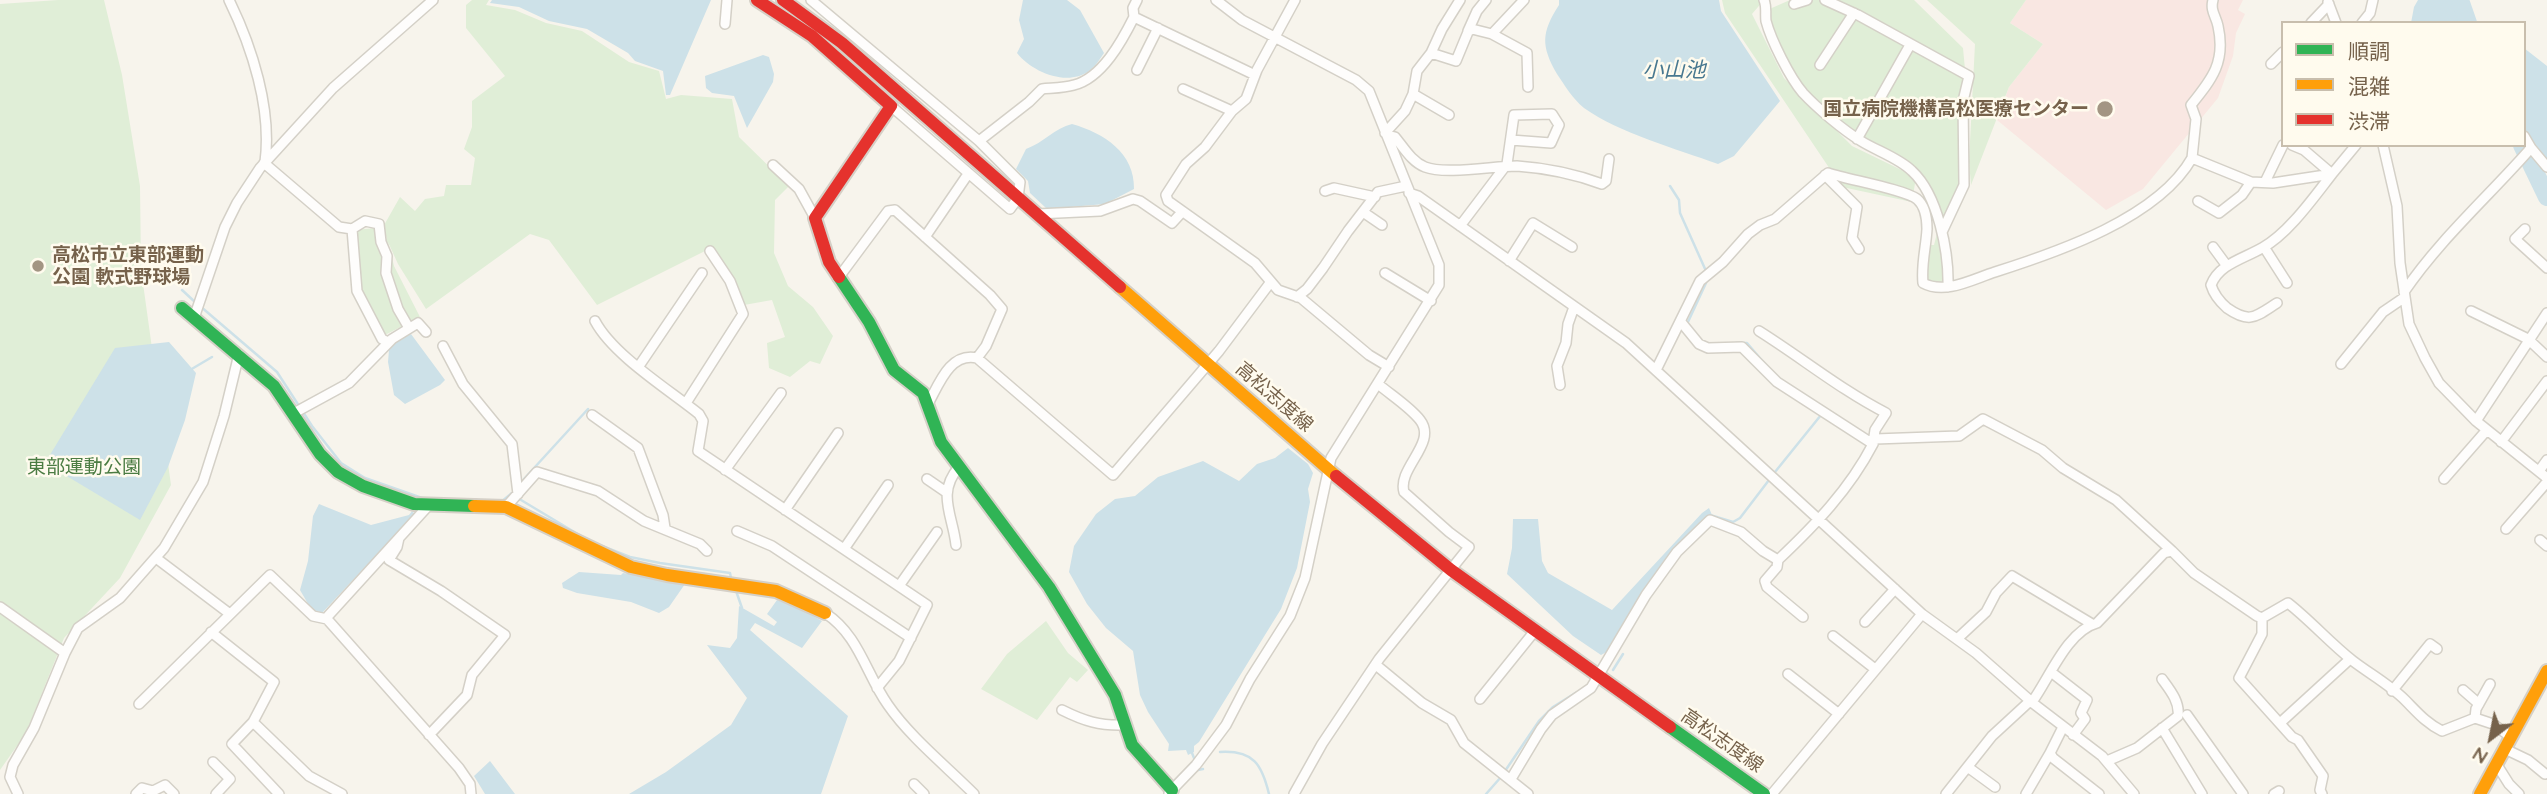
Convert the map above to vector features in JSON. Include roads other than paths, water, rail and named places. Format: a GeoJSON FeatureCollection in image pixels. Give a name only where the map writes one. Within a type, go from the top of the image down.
{"type":"FeatureCollection","features":[{"type":"Feature","properties":{"kind":"street"},"geometry":{"type":"LineString","coordinates":[[229,0],[247,43],[265,106],[267,137],[264,163]]}},
{"type":"Feature","properties":{"kind":"street"},"geometry":{"type":"LineString","coordinates":[[194,318],[230,215],[264,163],[333,88],[433,0]]}},
{"type":"Feature","properties":{"kind":"street"},"geometry":{"type":"LineString","coordinates":[[725,24],[727,0]]}},
{"type":"Feature","properties":{"kind":"street"},"geometry":{"type":"LineString","coordinates":[[757,0],[813,36],[1010,209],[1018,198],[1020,182],[979,141],[811,0]]}},
{"type":"Feature","properties":{"kind":"street","name":"高松志度線"},"geometry":{"type":"LineString","coordinates":[[783,0],[842,43],[1328,469],[1451,570],[1534,632],[1764,794]]}},
{"type":"Feature","properties":{"kind":"street"},"geometry":{"type":"LineString","coordinates":[[979,141],[1029,102],[1041,89],[1075,85],[1092,77],[1126,34],[1134,17],[1133,8],[1137,0]]}},
{"type":"Feature","properties":{"kind":"street"},"geometry":{"type":"LineString","coordinates":[[773,165],[799,190],[815,218],[829,262],[869,322],[887,360],[894,370],[923,394],[941,442],[1049,587],[1115,695],[1132,745],[1170,792],[1196,765],[1226,724],[1294,607],[1305,578],[1331,458],[1439,285],[1439,265],[1369,91],[1356,80],[1241,20],[1216,0]]}},
{"type":"Feature","properties":{"kind":"street"},"geometry":{"type":"LineString","coordinates":[[1295,0],[1255,75],[1246,99],[1232,111],[1205,147],[1186,164],[1166,195],[1168,201],[1182,212],[1255,263],[1278,290],[1297,297],[1369,355],[1389,367]]}},
{"type":"Feature","properties":{"kind":"street"},"geometry":{"type":"LineString","coordinates":[[1386,134],[1405,111],[1413,94],[1417,71],[1431,53],[1460,0]]}},
{"type":"Feature","properties":{"kind":"street"},"geometry":{"type":"LineString","coordinates":[[1431,53],[1456,61],[1477,10],[1486,0]]}},
{"type":"Feature","properties":{"kind":"street"},"geometry":{"type":"LineString","coordinates":[[1492,34],[1524,0]]}},
{"type":"Feature","properties":{"kind":"street"},"geometry":{"type":"LineString","coordinates":[[1764,0],[1767,6],[1766,20],[1790,77],[1804,94],[1857,139],[1911,169],[1926,187],[1937,214],[1948,287]]}},
{"type":"Feature","properties":{"kind":"street"},"geometry":{"type":"LineString","coordinates":[[1794,4],[1807,0]]}},
{"type":"Feature","properties":{"kind":"street"},"geometry":{"type":"LineString","coordinates":[[1825,0],[1969,76],[1963,100],[1964,185],[1941,233]]}},
{"type":"Feature","properties":{"kind":"street"},"geometry":{"type":"LineString","coordinates":[[1656,370],[1700,281],[1723,262],[1748,234],[1775,219],[1828,173],[1899,192],[1917,200],[1926,219],[1926,242],[1922,258],[1923,283],[1932,288],[1948,287],[2068,247],[2100,233],[2135,212],[2164,191],[2186,169],[2192,158],[2196,119],[2191,105],[2213,78],[2219,63],[2218,25],[2211,9],[2213,0]]}},
{"type":"Feature","properties":{"kind":"street"},"geometry":{"type":"LineString","coordinates":[[2364,21],[2370,13],[2373,0]]}},
{"type":"Feature","properties":{"kind":"street"},"geometry":{"type":"LineString","coordinates":[[2313,21],[2328,2]]}},
{"type":"Feature","properties":{"kind":"street"},"geometry":{"type":"LineString","coordinates":[[2328,2],[2335,21]]}},
{"type":"Feature","properties":{"kind":"street"},"geometry":{"type":"LineString","coordinates":[[1820,65],[1854,13]]}},
{"type":"Feature","properties":{"kind":"street"},"geometry":{"type":"LineString","coordinates":[[1134,17],[1255,75]]}},
{"type":"Feature","properties":{"kind":"street"},"geometry":{"type":"LineString","coordinates":[[1137,70],[1158,28]]}},
{"type":"Feature","properties":{"kind":"street"},"geometry":{"type":"LineString","coordinates":[[1468,32],[1472,29],[1492,34],[1527,53],[1528,87]]}},
{"type":"Feature","properties":{"kind":"street"},"geometry":{"type":"LineString","coordinates":[[1857,139],[1910,45]]}},
{"type":"Feature","properties":{"kind":"street"},"geometry":{"type":"LineString","coordinates":[[2271,64],[2281,54]]}},
{"type":"Feature","properties":{"kind":"street"},"geometry":{"type":"LineString","coordinates":[[1183,89],[1232,111]]}},
{"type":"Feature","properties":{"kind":"street"},"geometry":{"type":"LineString","coordinates":[[1413,94],[1449,116]]}},
{"type":"Feature","properties":{"kind":"street"},"geometry":{"type":"LineString","coordinates":[[815,218],[891,106]]}},
{"type":"Feature","properties":{"kind":"street"},"geometry":{"type":"LineString","coordinates":[[1460,226],[1507,164],[1514,115],[1552,114],[1559,125],[1551,143],[1511,140]]}},
{"type":"Feature","properties":{"kind":"street"},"geometry":{"type":"LineString","coordinates":[[1386,134],[1395,137],[1408,155],[1424,167],[1437,170],[1514,166],[1552,170],[1602,184],[1606,181],[1609,159]]}},
{"type":"Feature","properties":{"kind":"street"},"geometry":{"type":"LineString","coordinates":[[2526,139],[2547,167]]}},
{"type":"Feature","properties":{"kind":"street"},"geometry":{"type":"LineString","coordinates":[[2265,182],[2282,147]]}},
{"type":"Feature","properties":{"kind":"street"},"geometry":{"type":"LineString","coordinates":[[2297,147],[2332,174]]}},
{"type":"Feature","properties":{"kind":"street"},"geometry":{"type":"LineString","coordinates":[[2277,303],[2248,318],[2241,318],[2213,294],[2211,285],[2214,276],[2227,266],[2264,247],[2312,200],[2355,147]]}},
{"type":"Feature","properties":{"kind":"street"},"geometry":{"type":"LineString","coordinates":[[2384,147],[2397,206],[2400,263],[2409,324],[2439,383],[2486,431],[2544,477]]}},
{"type":"Feature","properties":{"kind":"street"},"geometry":{"type":"LineString","coordinates":[[2341,364],[2383,312],[2405,295],[2426,261],[2531,148]]}},
{"type":"Feature","properties":{"kind":"street"},"geometry":{"type":"LineString","coordinates":[[2192,158],[2251,182],[2303,180],[2332,174]]}},
{"type":"Feature","properties":{"kind":"street"},"geometry":{"type":"LineString","coordinates":[[264,163],[339,227],[352,229],[365,221],[379,224],[381,242],[387,256],[386,273],[398,309],[409,328]]}},
{"type":"Feature","properties":{"kind":"street"},"geometry":{"type":"LineString","coordinates":[[925,237],[968,174]]}},
{"type":"Feature","properties":{"kind":"street"},"geometry":{"type":"LineString","coordinates":[[1825,175],[1857,207],[1852,237],[1859,249]]}},
{"type":"Feature","properties":{"kind":"street"},"geometry":{"type":"LineString","coordinates":[[2198,201],[2219,213],[2242,195],[2251,182]]}},
{"type":"Feature","properties":{"kind":"street"},"geometry":{"type":"LineString","coordinates":[[1325,191],[1334,188],[1375,197]]}},
{"type":"Feature","properties":{"kind":"street"},"geometry":{"type":"LineString","coordinates":[[1297,297],[1307,289],[1378,192],[1408,189],[1626,343],[1922,614],[1957,639],[2031,702],[2107,761],[2134,794]]}},
{"type":"Feature","properties":{"kind":"street"},"geometry":{"type":"LineString","coordinates":[[1037,214],[1100,211],[1133,199],[1172,223],[1182,212]]}},
{"type":"Feature","properties":{"kind":"street"},"geometry":{"type":"LineString","coordinates":[[839,277],[888,211],[895,210],[990,295],[1002,309],[990,338],[977,358]]}},
{"type":"Feature","properties":{"kind":"street"},"geometry":{"type":"LineString","coordinates":[[1363,212],[1382,225]]}},
{"type":"Feature","properties":{"kind":"street"},"geometry":{"type":"LineString","coordinates":[[1509,261],[1533,223],[1572,247]]}},
{"type":"Feature","properties":{"kind":"street"},"geometry":{"type":"LineString","coordinates":[[352,229],[357,291],[382,339],[388,342]]}},
{"type":"Feature","properties":{"kind":"street"},"geometry":{"type":"LineString","coordinates":[[1558,238],[1563,229]]}},
{"type":"Feature","properties":{"kind":"street"},"geometry":{"type":"LineString","coordinates":[[2525,229],[2515,239],[2547,268]]}},
{"type":"Feature","properties":{"kind":"street"},"geometry":{"type":"LineString","coordinates":[[2213,247],[2227,266]]}},
{"type":"Feature","properties":{"kind":"street"},"geometry":{"type":"LineString","coordinates":[[2264,247],[2287,283]]}},
{"type":"Feature","properties":{"kind":"street"},"geometry":{"type":"LineString","coordinates":[[686,403],[743,314],[730,281],[710,251]]}},
{"type":"Feature","properties":{"kind":"street"},"geometry":{"type":"LineString","coordinates":[[639,366],[702,273]]}},
{"type":"Feature","properties":{"kind":"street"},"geometry":{"type":"LineString","coordinates":[[1385,273],[1431,301]]}},
{"type":"Feature","properties":{"kind":"street"},"geometry":{"type":"LineString","coordinates":[[928,404],[954,362],[966,356],[977,358],[1113,475],[1207,364],[1270,283]]}},
{"type":"Feature","properties":{"kind":"street"},"geometry":{"type":"LineString","coordinates":[[1560,385],[1557,366],[1566,343],[1568,324],[1574,307]]}},
{"type":"Feature","properties":{"kind":"street"},"geometry":{"type":"LineString","coordinates":[[182,308],[274,386],[320,454],[338,472],[386,495],[414,504],[506,507],[651,574],[779,591],[825,613],[844,628],[856,644],[877,688],[900,720],[968,792]]}},
{"type":"Feature","properties":{"kind":"street"},"geometry":{"type":"LineString","coordinates":[[2470,312],[2528,339],[2547,358]]}},
{"type":"Feature","properties":{"kind":"street"},"geometry":{"type":"LineString","coordinates":[[2476,421],[2547,313]]}},
{"type":"Feature","properties":{"kind":"street"},"geometry":{"type":"LineString","coordinates":[[595,321],[615,347],[699,414],[703,421],[698,451],[927,605],[899,661],[877,688]]}},
{"type":"Feature","properties":{"kind":"street"},"geometry":{"type":"LineString","coordinates":[[1681,322],[1699,344],[1708,348],[1742,347],[1777,382],[1874,442],[1959,436],[1983,419],[2042,450],[2063,468],[2116,500],[2194,573],[2262,618]]}},
{"type":"Feature","properties":{"kind":"street"},"geometry":{"type":"LineString","coordinates":[[294,413],[349,383],[388,342],[409,328],[418,323],[426,332]]}},
{"type":"Feature","properties":{"kind":"street"},"geometry":{"type":"LineString","coordinates":[[1759,331],[1844,390],[1886,413],[1875,430],[1874,442],[1854,478],[1820,520],[1778,560],[1777,567],[1765,581],[1767,587],[1803,617]]}},
{"type":"Feature","properties":{"kind":"street"},"geometry":{"type":"LineString","coordinates":[[443,346],[463,384],[512,444],[518,494]]}},
{"type":"Feature","properties":{"kind":"street"},"geometry":{"type":"LineString","coordinates":[[18,794],[10,777],[13,765],[47,701],[65,653],[78,628],[120,598],[156,558],[203,482],[224,416],[239,354]]}},
{"type":"Feature","properties":{"kind":"street"},"geometry":{"type":"LineString","coordinates":[[2501,442],[2547,381]]}},
{"type":"Feature","properties":{"kind":"street"},"geometry":{"type":"LineString","coordinates":[[1293,794],[1322,744],[1376,664],[1469,547],[1409,499],[1402,486],[1424,438],[1424,430],[1421,421],[1378,384]]}},
{"type":"Feature","properties":{"kind":"street"},"geometry":{"type":"LineString","coordinates":[[725,470],[781,393]]}},
{"type":"Feature","properties":{"kind":"street"},"geometry":{"type":"LineString","coordinates":[[592,415],[638,448],[663,515],[665,528]]}},
{"type":"Feature","properties":{"kind":"street"},"geometry":{"type":"LineString","coordinates":[[2444,480],[2486,431]]}},
{"type":"Feature","properties":{"kind":"street"},"geometry":{"type":"LineString","coordinates":[[785,510],[838,433]]}},
{"type":"Feature","properties":{"kind":"street"},"geometry":{"type":"LineString","coordinates":[[2506,529],[2544,477],[2547,460]]}},
{"type":"Feature","properties":{"kind":"street"},"geometry":{"type":"LineString","coordinates":[[956,545],[946,492],[950,476],[959,467]]}},
{"type":"Feature","properties":{"kind":"street"},"geometry":{"type":"LineString","coordinates":[[506,507],[537,472],[598,491],[644,521],[701,544],[707,551]]}},
{"type":"Feature","properties":{"kind":"street"},"geometry":{"type":"LineString","coordinates":[[927,479],[946,492]]}},
{"type":"Feature","properties":{"kind":"street"},"geometry":{"type":"LineString","coordinates":[[844,549],[888,485]]}},
{"type":"Feature","properties":{"kind":"street"},"geometry":{"type":"LineString","coordinates":[[327,619],[429,505]]}},
{"type":"Feature","properties":{"kind":"street"},"geometry":{"type":"LineString","coordinates":[[1506,776],[1547,722],[1562,707],[1591,688],[1646,595],[1677,552],[1710,520],[1741,532],[1778,560]]}},
{"type":"Feature","properties":{"kind":"street"},"geometry":{"type":"LineString","coordinates":[[737,531],[772,546],[911,638]]}},
{"type":"Feature","properties":{"kind":"street"},"geometry":{"type":"LineString","coordinates":[[899,586],[937,532]]}},
{"type":"Feature","properties":{"kind":"street"},"geometry":{"type":"LineString","coordinates":[[399,538],[389,560],[505,635],[472,675],[467,695],[429,735]]}},
{"type":"Feature","properties":{"kind":"street"},"geometry":{"type":"LineString","coordinates":[[1946,794],[1992,736],[2031,702],[2084,628],[2097,623],[2164,553],[2172,551]]}},
{"type":"Feature","properties":{"kind":"street"},"geometry":{"type":"LineString","coordinates":[[156,558],[230,614]]}},
{"type":"Feature","properties":{"kind":"street"},"geometry":{"type":"LineString","coordinates":[[139,704],[270,575],[313,616],[327,619],[459,768],[470,785],[471,794]]}},
{"type":"Feature","properties":{"kind":"street"},"geometry":{"type":"LineString","coordinates":[[1957,639],[1986,612],[1996,593],[2012,576],[2092,624]]}},
{"type":"Feature","properties":{"kind":"street"},"geometry":{"type":"LineString","coordinates":[[1866,622],[1895,589]]}},
{"type":"Feature","properties":{"kind":"street"},"geometry":{"type":"LineString","coordinates":[[2262,618],[2288,603],[2314,623],[2350,659],[2442,731],[2475,718],[2493,724],[2508,743],[2545,774]]}},
{"type":"Feature","properties":{"kind":"street"},"geometry":{"type":"LineString","coordinates":[[0,607],[65,653]]}},
{"type":"Feature","properties":{"kind":"street"},"geometry":{"type":"LineString","coordinates":[[1772,794],[1922,614]]}},
{"type":"Feature","properties":{"kind":"street"},"geometry":{"type":"LineString","coordinates":[[2262,618],[2262,634],[2239,678],[2298,740],[2322,772],[2322,794]]}},
{"type":"Feature","properties":{"kind":"street"},"geometry":{"type":"LineString","coordinates":[[211,632],[274,682],[253,722],[232,744],[279,794]]}},
{"type":"Feature","properties":{"kind":"street"},"geometry":{"type":"LineString","coordinates":[[1480,699],[1534,632]]}},
{"type":"Feature","properties":{"kind":"street"},"geometry":{"type":"LineString","coordinates":[[1833,636],[1875,669]]}},
{"type":"Feature","properties":{"kind":"street"},"geometry":{"type":"LineString","coordinates":[[2392,691],[2430,644],[2437,649]]}},
{"type":"Feature","properties":{"kind":"street"},"geometry":{"type":"LineString","coordinates":[[2280,723],[2350,659]]}},
{"type":"Feature","properties":{"kind":"street"},"geometry":{"type":"LineString","coordinates":[[1376,664],[1422,703],[1451,720],[1464,743],[1528,794]]}},
{"type":"Feature","properties":{"kind":"street"},"geometry":{"type":"LineString","coordinates":[[2480,794],[2547,671]]}},
{"type":"Feature","properties":{"kind":"street"},"geometry":{"type":"LineString","coordinates":[[2051,672],[2087,700],[2081,712],[2085,719],[2073,735]]}},
{"type":"Feature","properties":{"kind":"street"},"geometry":{"type":"LineString","coordinates":[[1788,674],[1839,714]]}},
{"type":"Feature","properties":{"kind":"street"},"geometry":{"type":"LineString","coordinates":[[2107,761],[2137,748],[2178,716],[2179,709],[2162,679]]}},
{"type":"Feature","properties":{"kind":"street"},"geometry":{"type":"LineString","coordinates":[[2475,718],[2490,684]]}},
{"type":"Feature","properties":{"kind":"street"},"geometry":{"type":"LineString","coordinates":[[2463,690],[2479,704]]}},
{"type":"Feature","properties":{"kind":"street"},"geometry":{"type":"LineString","coordinates":[[1062,710],[1088,722],[1105,726],[1124,725]]}},
{"type":"Feature","properties":{"kind":"street"},"geometry":{"type":"LineString","coordinates":[[2187,715],[2243,794]]}},
{"type":"Feature","properties":{"kind":"street"},"geometry":{"type":"LineString","coordinates":[[253,722],[309,776],[342,794]]}},
{"type":"Feature","properties":{"kind":"street"},"geometry":{"type":"LineString","coordinates":[[2026,794],[2063,727]]}},
{"type":"Feature","properties":{"kind":"street"},"geometry":{"type":"LineString","coordinates":[[2162,728],[2202,794]]}},
{"type":"Feature","properties":{"kind":"street"},"geometry":{"type":"LineString","coordinates":[[2050,753],[2099,794]]}},
{"type":"Feature","properties":{"kind":"street"},"geometry":{"type":"LineString","coordinates":[[214,762],[230,779],[216,794]]}},
{"type":"Feature","properties":{"kind":"street"},"geometry":{"type":"LineString","coordinates":[[2497,765],[2519,794]]}},
{"type":"Feature","properties":{"kind":"street"},"geometry":{"type":"LineString","coordinates":[[1969,768],[1995,787]]}},
{"type":"Feature","properties":{"kind":"street"},"geometry":{"type":"LineString","coordinates":[[914,784],[924,794]]}},
{"type":"Feature","properties":{"kind":"street"},"geometry":{"type":"LineString","coordinates":[[136,794],[142,788],[153,791],[165,785],[174,794]]}},
{"type":"Feature","properties":{"kind":"water"},"geometry":{"type":"Polygon","coordinates":[[[492,0],[711,0],[670,95],[666,95],[663,71],[635,61],[628,53],[587,29],[549,21],[519,7],[490,3],[492,0]]]}},
{"type":"Feature","properties":{"kind":"water"},"geometry":{"type":"Polygon","coordinates":[[[1023,0],[1067,0],[1080,10],[1104,53],[1089,71],[1071,78],[1061,77],[1041,71],[1023,60],[1017,53],[1024,39],[1019,20],[1023,0]]]}},
{"type":"Feature","properties":{"kind":"water","name":"小山池"},"geometry":{"type":"Polygon","coordinates":[[[1559,0],[1719,0],[1721,11],[1780,101],[1734,156],[1718,164],[1614,125],[1580,104],[1566,88],[1548,55],[1546,32],[1559,0]]]}},
{"type":"Feature","properties":{"kind":"water"},"geometry":{"type":"Polygon","coordinates":[[[2418,0],[2466,0],[2465,21],[2411,21],[2418,0]]]}},
{"type":"Feature","properties":{"kind":"water"},"geometry":{"type":"Polygon","coordinates":[[[2526,50],[2547,66],[2547,162],[2526,133],[2526,50]]]}},
{"type":"Feature","properties":{"kind":"water"},"geometry":{"type":"Polygon","coordinates":[[[763,55],[769,57],[774,74],[773,82],[747,128],[734,96],[712,93],[706,88],[705,76],[763,55]]]}},
{"type":"Feature","properties":{"kind":"water"},"geometry":{"type":"Polygon","coordinates":[[[1072,124],[1095,133],[1115,146],[1129,165],[1134,189],[1105,204],[1047,209],[1030,193],[1028,181],[1016,169],[1026,149],[1072,124]]]}},
{"type":"Feature","properties":{"kind":"water"},"geometry":{"type":"Polygon","coordinates":[[[411,334],[445,380],[405,404],[394,395],[388,362],[389,350],[393,343],[411,334]]]}},
{"type":"Feature","properties":{"kind":"water"},"geometry":{"type":"Polygon","coordinates":[[[169,342],[196,373],[185,420],[168,467],[140,520],[45,463],[115,348],[169,342]]]}},
{"type":"Feature","properties":{"kind":"water"},"geometry":{"type":"Polygon","coordinates":[[[1288,448],[1308,464],[1313,473],[1308,489],[1310,502],[1297,568],[1281,609],[1194,746],[1194,752],[1188,755],[1186,750],[1168,751],[1169,744],[1140,695],[1133,651],[1106,628],[1087,604],[1069,572],[1074,546],[1096,514],[1115,499],[1135,496],[1158,477],[1203,461],[1239,481],[1257,464],[1275,458],[1288,448]]]}},
{"type":"Feature","properties":{"kind":"water"},"geometry":{"type":"Polygon","coordinates":[[[319,504],[371,525],[409,515],[412,511],[415,514],[322,613],[311,609],[300,590],[308,561],[313,516],[319,504]]]}},
{"type":"Feature","properties":{"kind":"water"},"geometry":{"type":"Polygon","coordinates":[[[1709,508],[1712,515],[1687,542],[1610,650],[1601,655],[1573,636],[1507,574],[1512,548],[1513,519],[1538,519],[1542,561],[1548,573],[1612,610],[1709,508]]]}},
{"type":"Feature","properties":{"kind":"water"},"geometry":{"type":"Polygon","coordinates":[[[579,572],[623,573],[685,584],[669,607],[659,613],[631,602],[563,588],[562,583],[579,572]]]}},
{"type":"Feature","properties":{"kind":"water"},"geometry":{"type":"Polygon","coordinates":[[[777,600],[797,607],[822,621],[802,648],[755,623],[750,630],[848,716],[821,794],[629,794],[666,772],[731,725],[747,698],[707,645],[730,648],[737,638],[739,606],[774,626],[777,622],[767,614],[777,600]]]}},
{"type":"Feature","properties":{"kind":"water"},"geometry":{"type":"Polygon","coordinates":[[[490,761],[515,794],[485,794],[474,776],[490,761]]]}},
{"type":"Feature","properties":{"kind":"waterway"},"geometry":{"type":"LineString","coordinates":[[2460,0],[2467,21]]}},
{"type":"Feature","properties":{"kind":"waterway"},"geometry":{"type":"LineString","coordinates":[[2523,147],[2547,197]]}},
{"type":"Feature","properties":{"kind":"waterway"},"geometry":{"type":"LineString","coordinates":[[1670,186],[1679,200],[1680,213],[1706,271]]}},
{"type":"Feature","properties":{"kind":"waterway"},"geometry":{"type":"LineString","coordinates":[[1687,324],[1706,283]]}},
{"type":"Feature","properties":{"kind":"waterway"},"geometry":{"type":"LineString","coordinates":[[182,290],[195,302]]}},
{"type":"Feature","properties":{"kind":"waterway"},"geometry":{"type":"LineString","coordinates":[[200,306],[277,372],[312,426],[341,463],[365,478],[422,498]]}},
{"type":"Feature","properties":{"kind":"waterway"},"geometry":{"type":"LineString","coordinates":[[1736,343],[1747,343],[1765,364]]}},
{"type":"Feature","properties":{"kind":"waterway"},"geometry":{"type":"LineString","coordinates":[[190,370],[212,357]]}},
{"type":"Feature","properties":{"kind":"waterway"},"geometry":{"type":"LineString","coordinates":[[524,479],[588,409]]}},
{"type":"Feature","properties":{"kind":"waterway"},"geometry":{"type":"LineString","coordinates":[[1775,472],[1821,415]]}},
{"type":"Feature","properties":{"kind":"waterway"},"geometry":{"type":"LineString","coordinates":[[1710,515],[1733,522],[1740,518],[1769,480]]}},
{"type":"Feature","properties":{"kind":"waterway"},"geometry":{"type":"LineString","coordinates":[[501,502],[512,493]]}},
{"type":"Feature","properties":{"kind":"waterway"},"geometry":{"type":"LineString","coordinates":[[511,494],[586,539]]}},
{"type":"Feature","properties":{"kind":"waterway"},"geometry":{"type":"LineString","coordinates":[[592,542],[630,557],[730,573],[731,578]]}},
{"type":"Feature","properties":{"kind":"waterway"},"geometry":{"type":"LineString","coordinates":[[735,588],[742,608]]}},
{"type":"Feature","properties":{"kind":"waterway"},"geometry":{"type":"LineString","coordinates":[[1613,670],[1623,654]]}},
{"type":"Feature","properties":{"kind":"waterway"},"geometry":{"type":"LineString","coordinates":[[1505,771],[1539,721],[1553,707],[1577,692]]}},
{"type":"Feature","properties":{"kind":"waterway"},"geometry":{"type":"LineString","coordinates":[[1220,752],[1241,754],[1255,761],[1269,794]]}},
{"type":"Feature","properties":{"kind":"waterway"},"geometry":{"type":"LineString","coordinates":[[1192,753],[1194,758]]}},
{"type":"Feature","properties":{"kind":"waterway"},"geometry":{"type":"LineString","coordinates":[[1198,770],[1203,769]]}},
{"type":"Feature","properties":{"kind":"waterway"},"geometry":{"type":"LineString","coordinates":[[1486,794],[1501,777]]}},
{"type":"Feature","properties":{"kind":"place","name":"国立病院機構高松医療センター"},"geometry":{"type":"Point","coordinates":[2105,109]}},
{"type":"Feature","properties":{"kind":"place","name":"高松市立東部運動 公園 軟式野球場"},"geometry":{"type":"Point","coordinates":[38,266]}},
{"type":"Feature","properties":{"kind":"park label","name":"東部運動公園"},"geometry":{"type":"Point","coordinates":[84,467]}}]}
